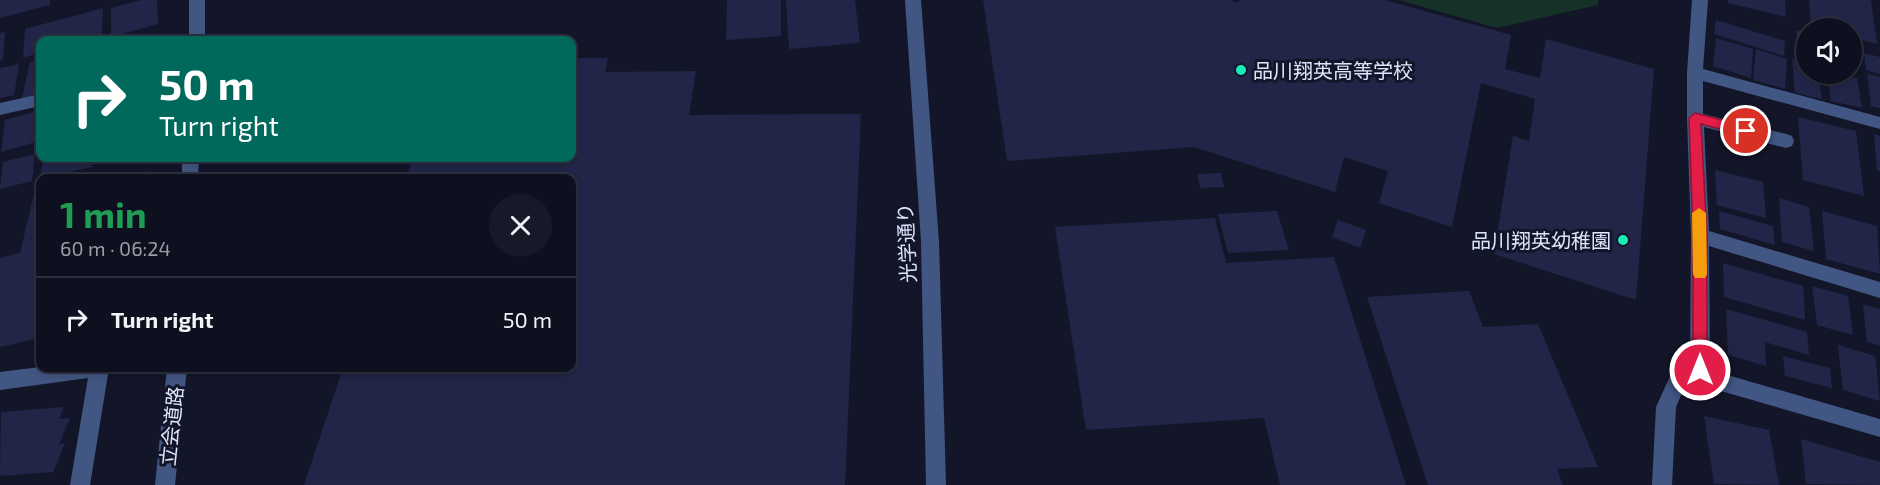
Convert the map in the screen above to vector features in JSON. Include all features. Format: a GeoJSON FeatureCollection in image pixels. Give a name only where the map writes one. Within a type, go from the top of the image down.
{"type":"FeatureCollection","features":[{"type":"Feature","properties":{"kind":"street"},"geometry":{"type":"LineString","coordinates":[[197,0],[197,36]]}},
{"type":"Feature","properties":{"kind":"street","name":"光学通り"},"geometry":{"type":"LineString","coordinates":[[913,0],[925,143],[936,407],[936,485]]}},
{"type":"Feature","properties":{"kind":"street"},"geometry":{"type":"LineString","coordinates":[[1700,0],[1695,73],[1700,236],[1700,376]]}},
{"type":"Feature","properties":{"kind":"street"},"geometry":{"type":"LineString","coordinates":[[1695,73],[1880,123]]}},
{"type":"Feature","properties":{"kind":"street"},"geometry":{"type":"LineString","coordinates":[[0,109],[36,101]]}},
{"type":"Feature","properties":{"kind":"street"},"geometry":{"type":"LineString","coordinates":[[1695,118],[1785,141]]}},
{"type":"Feature","properties":{"kind":"street"},"geometry":{"type":"LineString","coordinates":[[1700,236],[1880,290]]}},
{"type":"Feature","properties":{"kind":"street"},"geometry":{"type":"LineString","coordinates":[[0,381],[67,372]]}},
{"type":"Feature","properties":{"kind":"street"},"geometry":{"type":"LineString","coordinates":[[80,485],[96,372]]}},
{"type":"Feature","properties":{"kind":"street","name":"立会道路"},"geometry":{"type":"LineString","coordinates":[[165,485],[177,372]]}},
{"type":"Feature","properties":{"kind":"street"},"geometry":{"type":"LineString","coordinates":[[1662,485],[1666,407],[1680,378],[1700,376],[1880,428]]}},
{"type":"Feature","properties":{"kind":"green space"},"geometry":{"type":"Polygon","coordinates":[[[1399,0],[1599,0],[1598,5],[1497,28],[1399,0]]]}},
{"type":"Feature","properties":{"kind":"building"},"geometry":{"type":"Polygon","coordinates":[[[0,0],[50,0],[50,5],[0,18],[0,0]]]}},
{"type":"Feature","properties":{"kind":"building"},"geometry":{"type":"Polygon","coordinates":[[[141,0],[157,0],[158,24],[111,36],[111,8],[141,0]]]}},
{"type":"Feature","properties":{"kind":"building"},"geometry":{"type":"Polygon","coordinates":[[[727,0],[781,0],[781,36],[726,40],[727,0]]]}},
{"type":"Feature","properties":{"kind":"building"},"geometry":{"type":"Polygon","coordinates":[[[786,0],[855,0],[860,43],[789,49],[786,0]]]}},
{"type":"Feature","properties":{"kind":"building"},"geometry":{"type":"Polygon","coordinates":[[[983,0],[1231,0],[1238,3],[1239,0],[1385,0],[1511,35],[1505,69],[1540,78],[1546,39],[1654,69],[1636,300],[1494,254],[1513,136],[1529,141],[1535,99],[1481,83],[1452,227],[1379,203],[1388,171],[1344,157],[1335,192],[1194,147],[1007,161],[983,0]]]}},
{"type":"Feature","properties":{"kind":"building"},"geometry":{"type":"Polygon","coordinates":[[[1728,0],[1785,0],[1786,17],[1728,3],[1728,0]]]}},
{"type":"Feature","properties":{"kind":"building"},"geometry":{"type":"Polygon","coordinates":[[[1809,0],[1871,0],[1877,44],[1862,40],[1862,18],[1810,18],[1809,0]]]}},
{"type":"Feature","properties":{"kind":"building"},"geometry":{"type":"Polygon","coordinates":[[[103,8],[102,36],[36,36],[36,54],[23,58],[25,29],[103,8]]]}},
{"type":"Feature","properties":{"kind":"building"},"geometry":{"type":"Polygon","coordinates":[[[1716,20],[1785,41],[1784,56],[1714,34],[1716,20]]]}},
{"type":"Feature","properties":{"kind":"building"},"geometry":{"type":"Polygon","coordinates":[[[5,32],[3,60],[0,61],[0,33],[5,32]]]}},
{"type":"Feature","properties":{"kind":"building"},"geometry":{"type":"Polygon","coordinates":[[[1716,38],[1753,49],[1751,78],[1713,66],[1716,38]]]}},
{"type":"Feature","properties":{"kind":"building"},"geometry":{"type":"Polygon","coordinates":[[[1756,49],[1787,59],[1785,89],[1753,80],[1756,49]]]}},
{"type":"Feature","properties":{"kind":"building"},"geometry":{"type":"Polygon","coordinates":[[[1864,53],[1880,57],[1880,74],[1866,70],[1864,53]]]}},
{"type":"Feature","properties":{"kind":"building"},"geometry":{"type":"Polygon","coordinates":[[[576,58],[608,58],[605,72],[696,71],[689,115],[861,114],[845,485],[304,485],[342,372],[576,372],[576,174],[407,174],[412,162],[576,162],[576,58]]]}},
{"type":"Feature","properties":{"kind":"building"},"geometry":{"type":"Polygon","coordinates":[[[1792,59],[1796,60],[1796,84],[1820,84],[1822,99],[1795,93],[1792,59]]]}},
{"type":"Feature","properties":{"kind":"building"},"geometry":{"type":"Polygon","coordinates":[[[36,61],[36,95],[22,98],[30,62],[36,61]]]}},
{"type":"Feature","properties":{"kind":"building"},"geometry":{"type":"Polygon","coordinates":[[[19,64],[14,95],[0,98],[0,68],[19,64]]]}},
{"type":"Feature","properties":{"kind":"building"},"geometry":{"type":"Polygon","coordinates":[[[1867,74],[1880,77],[1880,108],[1871,106],[1867,74]]]}},
{"type":"Feature","properties":{"kind":"building"},"geometry":{"type":"Polygon","coordinates":[[[1828,84],[1858,84],[1862,108],[1831,101],[1828,84]]]}},
{"type":"Feature","properties":{"kind":"building"},"geometry":{"type":"Polygon","coordinates":[[[36,111],[36,142],[1,152],[5,120],[36,111]]]}},
{"type":"Feature","properties":{"kind":"building"},"geometry":{"type":"Polygon","coordinates":[[[1798,117],[1856,131],[1864,196],[1803,180],[1798,117]]]}},
{"type":"Feature","properties":{"kind":"building"},"geometry":{"type":"Polygon","coordinates":[[[1874,134],[1880,136],[1880,171],[1877,171],[1874,134]]]}},
{"type":"Feature","properties":{"kind":"building"},"geometry":{"type":"Polygon","coordinates":[[[35,154],[32,181],[0,189],[3,162],[35,154]]]}},
{"type":"Feature","properties":{"kind":"building"},"geometry":{"type":"Polygon","coordinates":[[[42,162],[93,162],[92,167],[59,174],[41,174],[42,162]]]}},
{"type":"Feature","properties":{"kind":"building"},"geometry":{"type":"Polygon","coordinates":[[[1715,170],[1763,182],[1766,218],[1717,205],[1715,170]]]}},
{"type":"Feature","properties":{"kind":"building"},"geometry":{"type":"Polygon","coordinates":[[[148,171],[148,174],[132,174],[148,171]]]}},
{"type":"Feature","properties":{"kind":"building"},"geometry":{"type":"Polygon","coordinates":[[[1221,173],[1224,187],[1200,188],[1197,174],[1221,173]]]}},
{"type":"Feature","properties":{"kind":"building"},"geometry":{"type":"Polygon","coordinates":[[[36,193],[36,339],[0,347],[0,258],[20,253],[36,193]]]}},
{"type":"Feature","properties":{"kind":"building"},"geometry":{"type":"Polygon","coordinates":[[[1779,198],[1809,207],[1814,251],[1782,242],[1779,198]]]}},
{"type":"Feature","properties":{"kind":"building"},"geometry":{"type":"Polygon","coordinates":[[[1277,211],[1289,250],[1228,253],[1218,214],[1277,211]]]}},
{"type":"Feature","properties":{"kind":"building"},"geometry":{"type":"Polygon","coordinates":[[[1719,211],[1773,226],[1775,245],[1720,229],[1719,211]]]}},
{"type":"Feature","properties":{"kind":"building"},"geometry":{"type":"Polygon","coordinates":[[[1822,211],[1877,226],[1880,274],[1826,259],[1822,211]]]}},
{"type":"Feature","properties":{"kind":"building"},"geometry":{"type":"Polygon","coordinates":[[[1215,218],[1226,263],[1334,257],[1406,485],[1280,485],[1264,418],[1086,430],[1055,227],[1215,218]]]}},
{"type":"Feature","properties":{"kind":"building"},"geometry":{"type":"Polygon","coordinates":[[[1338,220],[1366,230],[1360,248],[1332,237],[1338,220]]]}},
{"type":"Feature","properties":{"kind":"building"},"geometry":{"type":"Polygon","coordinates":[[[1723,263],[1803,286],[1805,320],[1724,297],[1723,263]]]}},
{"type":"Feature","properties":{"kind":"building"},"geometry":{"type":"Polygon","coordinates":[[[1812,286],[1848,296],[1853,335],[1817,325],[1812,286]]]}},
{"type":"Feature","properties":{"kind":"building"},"geometry":{"type":"Polygon","coordinates":[[[1469,291],[1483,327],[1538,324],[1598,467],[1557,469],[1563,485],[1428,485],[1367,297],[1469,291]]]}},
{"type":"Feature","properties":{"kind":"building"},"geometry":{"type":"Polygon","coordinates":[[[1863,304],[1880,309],[1880,346],[1867,342],[1863,304]]]}},
{"type":"Feature","properties":{"kind":"building"},"geometry":{"type":"Polygon","coordinates":[[[1726,309],[1807,332],[1809,355],[1765,342],[1766,366],[1728,355],[1726,309]]]}},
{"type":"Feature","properties":{"kind":"building"},"geometry":{"type":"Polygon","coordinates":[[[1838,345],[1875,356],[1880,401],[1843,390],[1838,345]]]}},
{"type":"Feature","properties":{"kind":"building"},"geometry":{"type":"Polygon","coordinates":[[[1783,356],[1830,368],[1832,388],[1785,376],[1783,356]]]}},
{"type":"Feature","properties":{"kind":"building"},"geometry":{"type":"Polygon","coordinates":[[[64,407],[59,419],[70,418],[59,444],[65,443],[53,472],[0,476],[1,412],[64,407]]]}},
{"type":"Feature","properties":{"kind":"building"},"geometry":{"type":"Polygon","coordinates":[[[1704,416],[1769,430],[1779,485],[1714,484],[1704,416]]]}},
{"type":"Feature","properties":{"kind":"building"},"geometry":{"type":"Polygon","coordinates":[[[1801,439],[1880,462],[1880,485],[1806,484],[1801,439]]]}},
{"type":"Feature","properties":{"kind":"slow traffic"},"geometry":{"type":"LineString","coordinates":[[1699,213],[1700,274]]}},
{"type":"Feature","properties":{"kind":"place","name":"品川翔英高等学校"},"geometry":{"type":"Point","coordinates":[1241,70]}},
{"type":"Feature","properties":{"kind":"place","name":"品川翔英幼稚園"},"geometry":{"type":"Point","coordinates":[1623,240]}},
{"type":"Feature","properties":{"kind":"route"},"geometry":{"type":"LineString","coordinates":[[1700,370],[1700,236],[1695,118],[1746,131]]}}]}
